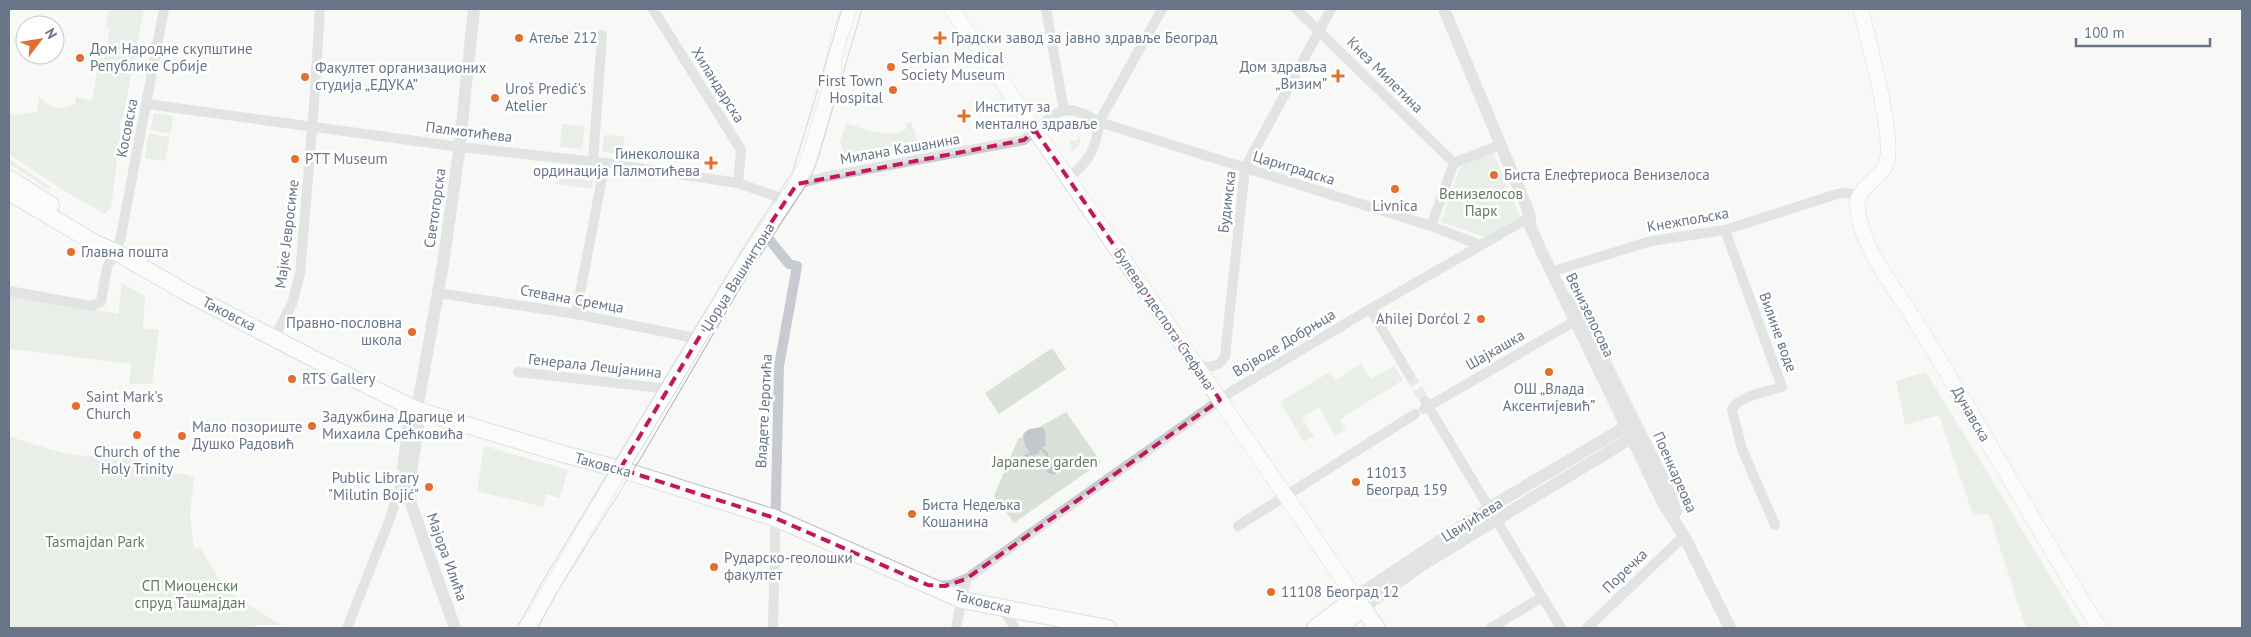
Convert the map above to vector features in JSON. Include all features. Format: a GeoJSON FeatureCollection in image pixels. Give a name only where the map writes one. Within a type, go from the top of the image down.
{"type":"FeatureCollection","features":[{"type":"Feature","properties":{"kind":"main road","name":"Џорџа Вашингтона"},"geometry":{"type":"LineString","coordinates":[[530,624],[620,469],[764,233],[797,184],[809,158],[834,75],[833,67],[836,52],[849,9]]}},
{"type":"Feature","properties":{"kind":"main road","name":"Џорџа Вашингтона"},"geometry":{"type":"LineString","coordinates":[[834,75],[840,70],[857,9]]}},
{"type":"Feature","properties":{"kind":"main road","name":"Булевар деспота Стефана"},"geometry":{"type":"LineString","coordinates":[[952,9],[1377,628]]}},
{"type":"Feature","properties":{"kind":"main road"},"geometry":{"type":"LineString","coordinates":[[1859,195],[1885,165],[1888,144],[1861,9]]}},
{"type":"Feature","properties":{"kind":"main road","name":"Таковска"},"geometry":{"type":"LineString","coordinates":[[9,178],[100,234],[116,252]]}},
{"type":"Feature","properties":{"kind":"main road","name":"Таковска"},"geometry":{"type":"LineString","coordinates":[[9,192],[95,243],[116,252],[194,296],[417,410],[620,469],[775,518],[962,600],[1108,628]]}},
{"type":"Feature","properties":{"kind":"main road","name":"Дунавска"},"geometry":{"type":"LineString","coordinates":[[1859,195],[1857,206],[1859,220],[1880,265],[1921,329],[2037,527],[2099,628]]}},
{"type":"Feature","properties":{"kind":"main road","name":"Цвијићева"},"geometry":{"type":"LineString","coordinates":[[1315,628],[1359,603]]}},
{"type":"Feature","properties":{"kind":"main road","name":"Цвијићева"},"geometry":{"type":"LineString","coordinates":[[1338,628],[1359,603]]}},
{"type":"Feature","properties":{"kind":"street","name":"Косовска"},"geometry":{"type":"LineString","coordinates":[[9,291],[95,306],[101,302],[107,267],[116,252],[147,104],[164,9]]}},
{"type":"Feature","properties":{"kind":"street","name":"Мајке Јевросиме"},"geometry":{"type":"LineString","coordinates":[[274,338],[292,304],[299,281],[313,127],[320,9]]}},
{"type":"Feature","properties":{"kind":"street","name":"Светогорска"},"geometry":{"type":"LineString","coordinates":[[417,410],[438,293],[460,147],[474,9]]}},
{"type":"Feature","properties":{"kind":"street","name":"Хиландарска"},"geometry":{"type":"LineString","coordinates":[[653,9],[741,150],[738,183]]}},
{"type":"Feature","properties":{"kind":"street"},"geometry":{"type":"LineString","coordinates":[[1046,9],[1064,111]]}},
{"type":"Feature","properties":{"kind":"street"},"geometry":{"type":"LineString","coordinates":[[1068,178],[1089,159],[1099,122],[1162,9]]}},
{"type":"Feature","properties":{"kind":"street","name":"Кнез Милетина"},"geometry":{"type":"LineString","coordinates":[[1296,9],[1454,164]]}},
{"type":"Feature","properties":{"kind":"street","name":"Венизелосова"},"geometry":{"type":"LineString","coordinates":[[1444,9],[1530,217],[1536,222],[1555,270],[1633,430]]}},
{"type":"Feature","properties":{"kind":"street","name":"Будимска"},"geometry":{"type":"LineString","coordinates":[[1196,365],[1210,367],[1217,365],[1225,356],[1245,168],[1320,32],[1327,12]]}},
{"type":"Feature","properties":{"kind":"street"},"geometry":{"type":"LineString","coordinates":[[593,162],[602,35]]}},
{"type":"Feature","properties":{"kind":"street","name":"Палмотићева"},"geometry":{"type":"LineString","coordinates":[[147,104],[460,147],[605,163],[738,183],[786,200]]}},
{"type":"Feature","properties":{"kind":"street","name":"Цариградска"},"geometry":{"type":"LineString","coordinates":[[1064,111],[1072,110],[1099,122],[1431,226],[1480,245]]}},
{"type":"Feature","properties":{"kind":"street","name":"Милана Кашанина"},"geometry":{"type":"LineString","coordinates":[[797,184],[1024,140],[1057,113],[1064,111]]}},
{"type":"Feature","properties":{"kind":"street"},"geometry":{"type":"LineString","coordinates":[[1431,226],[1454,164],[1500,145]]}},
{"type":"Feature","properties":{"kind":"street"},"geometry":{"type":"LineString","coordinates":[[576,314],[605,163]]}},
{"type":"Feature","properties":{"kind":"street","name":"Кнежпољска"},"geometry":{"type":"LineString","coordinates":[[1555,270],[1651,241],[1725,230],[1837,194],[1859,195]]}},
{"type":"Feature","properties":{"kind":"street","name":"Војводе Добрњца"},"geometry":{"type":"LineString","coordinates":[[928,585],[945,586],[966,580],[1220,400],[1370,309],[1530,217]]}},
{"type":"Feature","properties":{"kind":"street","name":"Вилине воде"},"geometry":{"type":"LineString","coordinates":[[1725,230],[1782,387],[1742,400],[1732,410],[1742,449],[1775,525]]}},
{"type":"Feature","properties":{"kind":"street","name":"Владете Јеротића"},"geometry":{"type":"LineString","coordinates":[[764,233],[789,264],[797,266],[779,366],[775,518]]}},
{"type":"Feature","properties":{"kind":"street","name":"Стевана Сремца"},"geometry":{"type":"LineString","coordinates":[[438,293],[576,314],[700,339]]}},
{"type":"Feature","properties":{"kind":"street"},"geometry":{"type":"LineString","coordinates":[[1370,309],[1410,376]]}},
{"type":"Feature","properties":{"kind":"street","name":"Шајкашка"},"geometry":{"type":"LineString","coordinates":[[1238,526],[1423,408],[1579,319]]}},
{"type":"Feature","properties":{"kind":"street","name":"Генерала Лешјанина"},"geometry":{"type":"LineString","coordinates":[[518,372],[669,389]]}},
{"type":"Feature","properties":{"kind":"street"},"geometry":{"type":"LineString","coordinates":[[1423,408],[1496,520],[1561,628]]}},
{"type":"Feature","properties":{"kind":"street"},"geometry":{"type":"LineString","coordinates":[[347,628],[391,516],[403,477],[409,424],[417,410]]}},
{"type":"Feature","properties":{"kind":"street"},"geometry":{"type":"LineString","coordinates":[[391,516],[410,501],[409,485],[418,428],[417,410]]}},
{"type":"Feature","properties":{"kind":"street","name":"Цвијићева"},"geometry":{"type":"LineString","coordinates":[[1359,603],[1489,509],[1633,430]]}},
{"type":"Feature","properties":{"kind":"street","name":"Цвијићева"},"geometry":{"type":"LineString","coordinates":[[1359,603],[1496,520],[1633,430]]}},
{"type":"Feature","properties":{"kind":"street","name":"Поенкареова"},"geometry":{"type":"LineString","coordinates":[[1633,430],[1668,489],[1684,536],[1730,628]]}},
{"type":"Feature","properties":{"kind":"street","name":"Мајора Илића"},"geometry":{"type":"LineString","coordinates":[[403,477],[404,487],[455,628]]}},
{"type":"Feature","properties":{"kind":"street"},"geometry":{"type":"LineString","coordinates":[[773,628],[775,518]]}},
{"type":"Feature","properties":{"kind":"street","name":"Поречка"},"geometry":{"type":"LineString","coordinates":[[1587,628],[1684,536]]}},
{"type":"Feature","properties":{"kind":"street"},"geometry":{"type":"LineString","coordinates":[[956,628],[966,580]]}},
{"type":"Feature","properties":{"kind":"street"},"geometry":{"type":"LineString","coordinates":[[1491,628],[1542,597]]}},
{"type":"Feature","properties":{"kind":"street"},"geometry":{"type":"LineString","coordinates":[[1003,609],[1014,628]]}},
{"type":"Feature","properties":{"kind":"highlighted area"},"geometry":{"type":"Polygon","coordinates":[[[1035,130],[1220,400],[966,579],[945,586],[928,585],[775,518],[620,469],[742,266],[797,184],[1024,140],[1035,130]]]}},
{"type":"Feature","properties":{"kind":"green space"},"geometry":{"type":"Polygon","coordinates":[[[109,9],[144,9],[123,118],[119,126],[121,129],[111,207],[105,214],[63,190],[9,154],[9,111],[13,115],[37,112],[39,96],[51,106],[60,108],[75,104],[76,97],[92,101],[99,58],[104,59],[110,28],[105,27],[109,9]]]}},
{"type":"Feature","properties":{"kind":"green space"},"geometry":{"type":"Polygon","coordinates":[[[154,113],[173,116],[170,134],[150,130],[154,113]]]}},
{"type":"Feature","properties":{"kind":"green space"},"geometry":{"type":"Polygon","coordinates":[[[1065,121],[1074,124],[1079,129],[1072,133],[1069,131],[1064,133],[1054,127],[1065,121]]]}},
{"type":"Feature","properties":{"kind":"green space"},"geometry":{"type":"Polygon","coordinates":[[[911,122],[919,145],[844,153],[840,142],[846,123],[876,132],[891,133],[906,129],[906,124],[911,122]]]}},
{"type":"Feature","properties":{"kind":"green space"},"geometry":{"type":"Polygon","coordinates":[[[562,124],[585,126],[582,149],[560,147],[562,124]]]}},
{"type":"Feature","properties":{"kind":"green space"},"geometry":{"type":"Polygon","coordinates":[[[151,134],[170,137],[165,161],[145,158],[148,136],[151,134]]]}},
{"type":"Feature","properties":{"kind":"green space"},"geometry":{"type":"Polygon","coordinates":[[[604,135],[625,136],[622,154],[602,152],[604,135]]]}},
{"type":"Feature","properties":{"kind":"green space"},"geometry":{"type":"Polygon","coordinates":[[[1080,135],[1080,143],[1072,152],[1070,141],[1078,140],[1080,135]]]}},
{"type":"Feature","properties":{"kind":"green space","name":"Венизелосов Парк"},"geometry":{"type":"Polygon","coordinates":[[[1493,152],[1520,216],[1485,237],[1441,222],[1460,167],[1493,152]]]}},
{"type":"Feature","properties":{"kind":"green space"},"geometry":{"type":"Polygon","coordinates":[[[9,159],[51,187],[49,189],[9,164],[9,159]]]}},
{"type":"Feature","properties":{"kind":"green space"},"geometry":{"type":"Polygon","coordinates":[[[557,166],[594,170],[592,189],[556,184],[557,166]]]}},
{"type":"Feature","properties":{"kind":"green space"},"geometry":{"type":"Polygon","coordinates":[[[122,283],[145,296],[143,328],[159,330],[152,384],[129,384],[131,364],[9,349],[9,294],[118,314],[122,283]]]}},
{"type":"Feature","properties":{"kind":"green space"},"geometry":{"type":"Polygon","coordinates":[[[1052,348],[1066,369],[999,414],[985,393],[1052,348]]]}},
{"type":"Feature","properties":{"kind":"green space"},"geometry":{"type":"Polygon","coordinates":[[[1361,363],[1371,379],[1394,366],[1403,380],[1339,420],[1346,430],[1335,436],[1319,407],[1302,418],[1314,436],[1304,442],[1280,402],[1330,372],[1336,380],[1361,363]]]}},
{"type":"Feature","properties":{"kind":"green space"},"geometry":{"type":"Polygon","coordinates":[[[1926,372],[2082,628],[2026,628],[1989,514],[1973,515],[1939,415],[1905,425],[1896,381],[1926,372]]]}},
{"type":"Feature","properties":{"kind":"green space","name":"Japanese garden"},"geometry":{"type":"Polygon","coordinates":[[[1066,412],[1101,462],[1014,523],[994,496],[1018,439],[1066,412]]]}},
{"type":"Feature","properties":{"kind":"green space","name":"Tasmajdan Park"},"geometry":{"type":"Polygon","coordinates":[[[9,436],[65,453],[94,456],[123,452],[162,471],[189,475],[194,478],[190,515],[194,548],[201,549],[227,592],[282,625],[255,625],[253,628],[9,628],[9,436]]]}},
{"type":"Feature","properties":{"kind":"green space"},"geometry":{"type":"Polygon","coordinates":[[[484,446],[568,470],[560,498],[546,494],[543,507],[477,491],[484,446]]]}},
{"type":"Feature","properties":{"kind":"shaded area"},"geometry":{"type":"Polygon","coordinates":[[[1043,427],[1046,435],[1045,446],[1040,448],[1039,453],[1032,456],[1025,445],[1023,434],[1029,429],[1043,427]]]}},
{"type":"Feature","properties":{"kind":"shaded area"},"geometry":{"type":"Polygon","coordinates":[[[1052,459],[1058,461],[1059,468],[1055,475],[1048,473],[1045,468],[1046,462],[1052,459]]]}},
{"type":"Feature","properties":{"kind":"waterway"},"geometry":{"type":"LineString","coordinates":[[1040,448],[1046,453],[1049,461]]}},
{"type":"Feature","properties":{"kind":"waterway"},"geometry":{"type":"LineString","coordinates":[[1011,464],[1031,453]]}},
{"type":"Feature","properties":{"kind":"tunnel"},"geometry":{"type":"LineString","coordinates":[[1410,376],[1425,401]]}},
{"type":"Feature","properties":{"kind":"tram line"},"geometry":{"type":"LineString","coordinates":[[517,628],[540,586],[747,242],[793,171],[842,9]]}},
{"type":"Feature","properties":{"kind":"tram line"},"geometry":{"type":"LineString","coordinates":[[538,628],[556,594],[642,456],[750,271],[810,179],[817,162],[862,9]]}},
{"type":"Feature","properties":{"kind":"place","name":"Атеље 212"},"geometry":{"type":"Point","coordinates":[519,38]}},
{"type":"Feature","properties":{"kind":"place","name":"Градски завод за јавно здравље Београд"},"geometry":{"type":"Point","coordinates":[940,38]}},
{"type":"Feature","properties":{"kind":"place","name":"Дом Народне скупштине Републике Србије"},"geometry":{"type":"Point","coordinates":[80,58]}},
{"type":"Feature","properties":{"kind":"place","name":"Serbian Medical Society Museum"},"geometry":{"type":"Point","coordinates":[891,67]}},
{"type":"Feature","properties":{"kind":"place","name":"Дом здравља „Визим”"},"geometry":{"type":"Point","coordinates":[1338,76]}},
{"type":"Feature","properties":{"kind":"place","name":"Факултет организационих студија „ЕДУКА”"},"geometry":{"type":"Point","coordinates":[305,77]}},
{"type":"Feature","properties":{"kind":"place","name":"First Town Hospital"},"geometry":{"type":"Point","coordinates":[893,90]}},
{"type":"Feature","properties":{"kind":"place","name":"Uroš Predić's Atelier"},"geometry":{"type":"Point","coordinates":[495,98]}},
{"type":"Feature","properties":{"kind":"place","name":"Институт за ментално здравље"},"geometry":{"type":"Point","coordinates":[964,116]}},
{"type":"Feature","properties":{"kind":"place","name":"PTT Museum"},"geometry":{"type":"Point","coordinates":[295,159]}},
{"type":"Feature","properties":{"kind":"place","name":"Гинеколошка ординација Палмотићева"},"geometry":{"type":"Point","coordinates":[711,163]}},
{"type":"Feature","properties":{"kind":"place","name":"Биста Елефтериоса Венизелоса"},"geometry":{"type":"Point","coordinates":[1494,175]}},
{"type":"Feature","properties":{"kind":"place","name":"Livnica"},"geometry":{"type":"Point","coordinates":[1395,189]}},
{"type":"Feature","properties":{"kind":"place","name":"Главна пошта"},"geometry":{"type":"Point","coordinates":[71,252]}},
{"type":"Feature","properties":{"kind":"place","name":"Ahilej Dorćol 2"},"geometry":{"type":"Point","coordinates":[1481,319]}},
{"type":"Feature","properties":{"kind":"place","name":"Правно-пословна школа"},"geometry":{"type":"Point","coordinates":[412,332]}},
{"type":"Feature","properties":{"kind":"place","name":"ОШ „Влада Аксентијевић”"},"geometry":{"type":"Point","coordinates":[1549,372]}},
{"type":"Feature","properties":{"kind":"place","name":"RTS Gallery"},"geometry":{"type":"Point","coordinates":[292,379]}},
{"type":"Feature","properties":{"kind":"place","name":"Saint Mark's Church"},"geometry":{"type":"Point","coordinates":[76,406]}},
{"type":"Feature","properties":{"kind":"place","name":"Задужбина Драгице и Михаила Срећковића"},"geometry":{"type":"Point","coordinates":[312,426]}},
{"type":"Feature","properties":{"kind":"place","name":"Church of the Holy Trinity"},"geometry":{"type":"Point","coordinates":[137,435]}},
{"type":"Feature","properties":{"kind":"place","name":"Мало позориште Душко Радовић"},"geometry":{"type":"Point","coordinates":[182,436]}},
{"type":"Feature","properties":{"kind":"place","name":"11013 Београд 159"},"geometry":{"type":"Point","coordinates":[1356,482]}},
{"type":"Feature","properties":{"kind":"place","name":"Public Library \"Milutin Bojić\""},"geometry":{"type":"Point","coordinates":[429,487]}},
{"type":"Feature","properties":{"kind":"place","name":"Биста Недељка Кошанина"},"geometry":{"type":"Point","coordinates":[912,514]}},
{"type":"Feature","properties":{"kind":"place","name":"Рударско-геолошки факултет"},"geometry":{"type":"Point","coordinates":[714,567]}},
{"type":"Feature","properties":{"kind":"place","name":"11108 Београд 12"},"geometry":{"type":"Point","coordinates":[1271,592]}},
{"type":"Feature","properties":{"kind":"park label","name":"СП Миоценски спруд Ташмајдан"},"geometry":{"type":"Point","coordinates":[190,594]}}]}
